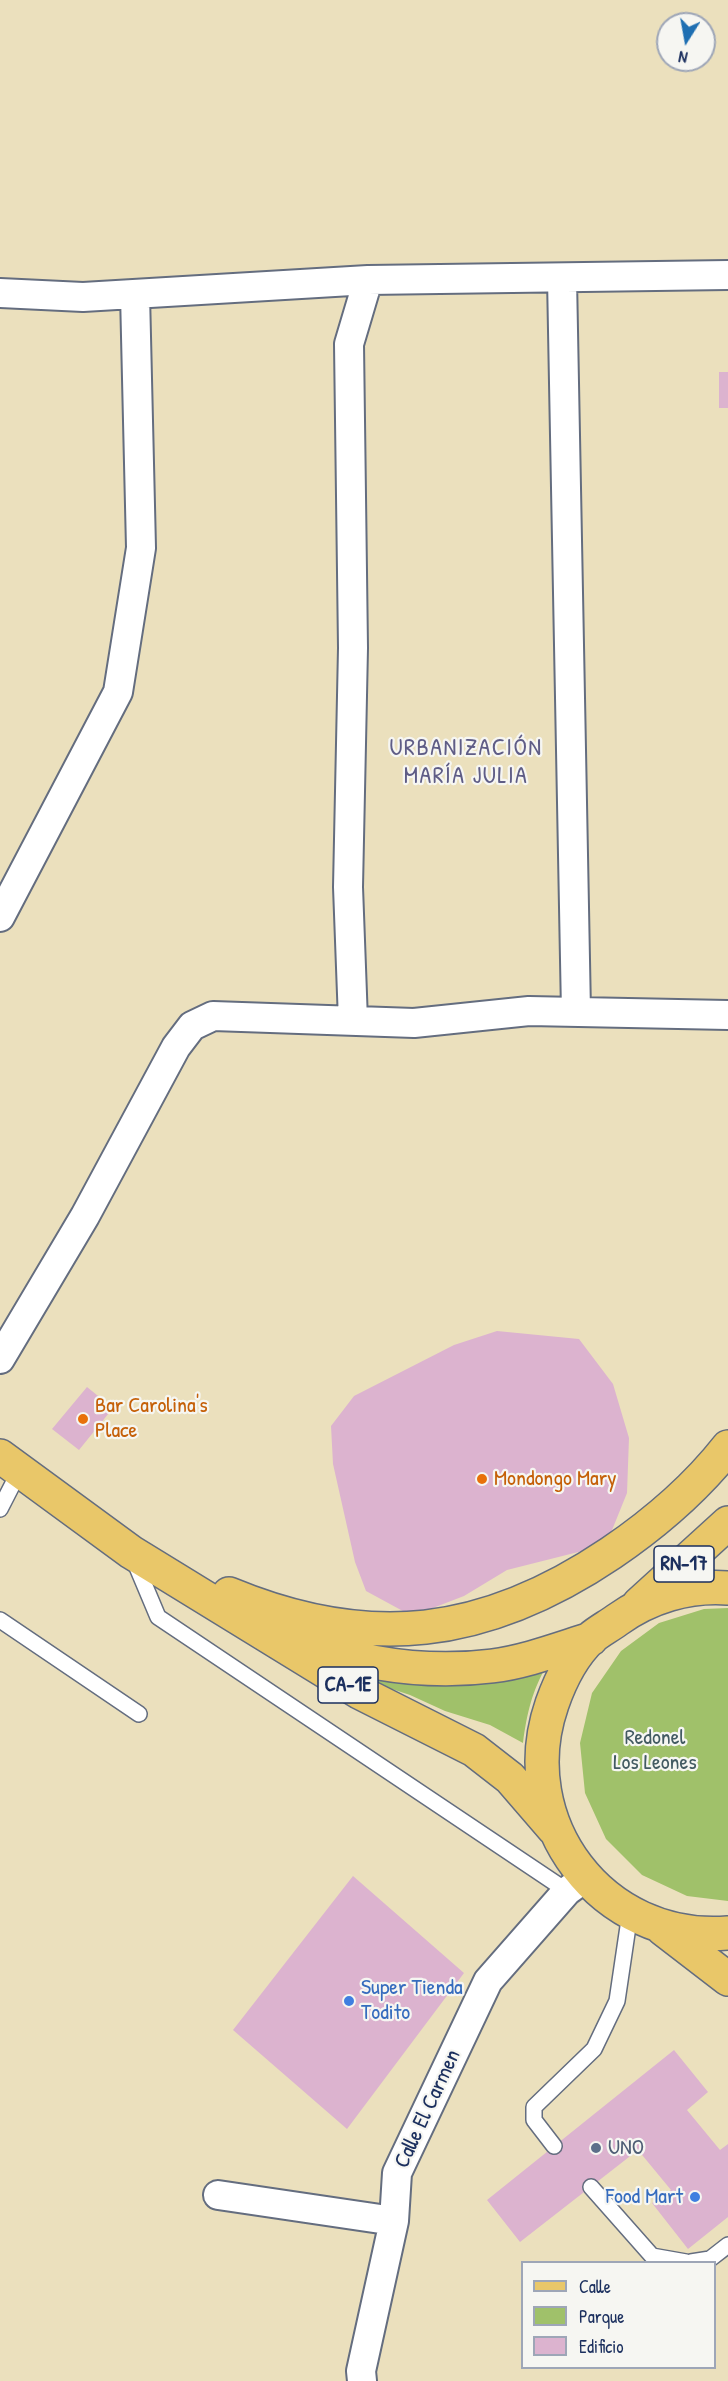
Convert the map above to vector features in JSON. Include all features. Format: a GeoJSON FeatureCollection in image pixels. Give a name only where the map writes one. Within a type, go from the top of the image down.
{"type":"FeatureCollection","features":[{"type":"Feature","properties":{"kind":"main road"},"geometry":{"type":"LineString","coordinates":[[131,1552],[246,1601],[293,1617],[361,1628],[442,1625],[493,1614],[553,1589],[583,1571],[667,1510],[711,1469],[728,1447]]}},
{"type":"Feature","properties":{"kind":"main road","name":"CA-1E"},"geometry":{"type":"LineString","coordinates":[[10,1463],[131,1552],[360,1692],[474,1750],[510,1778],[554,1829],[568,1855],[576,1884],[606,1897],[644,1919],[728,1979]]}},
{"type":"Feature","properties":{"kind":"main road","name":"RN-17"},"geometry":{"type":"LineString","coordinates":[[639,1604],[728,1523]]}},
{"type":"Feature","properties":{"kind":"main road","name":"CA-1E"},"geometry":{"type":"LineString","coordinates":[[131,1552],[293,1640],[338,1656],[385,1666],[441,1669],[494,1666],[591,1639]]}},
{"type":"Feature","properties":{"kind":"main road","name":"CA-1E"},"geometry":{"type":"LineString","coordinates":[[554,1829],[541,1780],[543,1729],[560,1680],[591,1639],[639,1604],[681,1591],[728,1588]]}},
{"type":"Feature","properties":{"kind":"main road","name":"CA-1E"},"geometry":{"type":"LineString","coordinates":[[644,1919],[705,1935],[728,1933]]}},
{"type":"Feature","properties":{"kind":"street"},"geometry":{"type":"LineString","coordinates":[[0,293],[83,297],[368,280],[728,275]]}},
{"type":"Feature","properties":{"kind":"street"},"geometry":{"type":"LineString","coordinates":[[561,278],[576,1012]]}},
{"type":"Feature","properties":{"kind":"street"},"geometry":{"type":"LineString","coordinates":[[353,1021],[348,887],[353,648],[349,344],[368,280]]}},
{"type":"Feature","properties":{"kind":"street"},"geometry":{"type":"LineString","coordinates":[[0,917],[118,693],[141,548],[135,294]]}},
{"type":"Feature","properties":{"kind":"street"},"geometry":{"type":"LineString","coordinates":[[0,1359],[85,1216],[176,1047],[192,1026],[213,1016],[414,1023],[529,1011],[728,1015]]}},
{"type":"Feature","properties":{"kind":"street","name":"Calle El Carmen"},"geometry":{"type":"LineString","coordinates":[[362,2381],[361,2371],[394,2221],[396,2173],[488,1981],[576,1884]]}},
{"type":"Feature","properties":{"kind":"street"},"geometry":{"type":"LineString","coordinates":[[218,2195],[394,2221]]}},
{"type":"Feature","properties":{"kind":"lane"},"geometry":{"type":"LineString","coordinates":[[0,1509],[10,1463]]}},
{"type":"Feature","properties":{"kind":"lane"},"geometry":{"type":"LineString","coordinates":[[131,1552],[158,1617],[576,1884]]}},
{"type":"Feature","properties":{"kind":"lane"},"geometry":{"type":"LineString","coordinates":[[0,1620],[139,1714]]}},
{"type":"Feature","properties":{"kind":"lane"},"geometry":{"type":"LineString","coordinates":[[554,2146],[534,2120],[534,2107],[594,2049],[617,2001],[644,1919]]}},
{"type":"Feature","properties":{"kind":"lane"},"geometry":{"type":"LineString","coordinates":[[591,2187],[652,2256],[680,2261]]}},
{"type":"Feature","properties":{"kind":"lane"},"geometry":{"type":"LineString","coordinates":[[697,2261],[710,2259],[728,2245]]}},
{"type":"Feature","properties":{"kind":"green space","name":"Redonel Los Leones"},"geometry":{"type":"Polygon","coordinates":[[[728,1608],[728,1901],[687,1896],[642,1875],[606,1839],[585,1793],[580,1743],[592,1693],[621,1651],[659,1623],[704,1609],[728,1608]]]}},
{"type":"Feature","properties":{"kind":"green space"},"geometry":{"type":"Polygon","coordinates":[[[346,1665],[547,1665],[531,1702],[523,1743],[490,1725],[445,1711],[410,1695],[368,1681],[346,1665]]]}},
{"type":"Feature","properties":{"kind":"building"},"geometry":{"type":"Polygon","coordinates":[[[719,372],[728,372],[728,408],[719,408],[719,372]]]}},
{"type":"Feature","properties":{"kind":"building","name":"Mondongo Mary"},"geometry":{"type":"Polygon","coordinates":[[[497,1331],[579,1339],[613,1384],[629,1438],[627,1493],[606,1545],[507,1570],[464,1596],[412,1616],[366,1591],[355,1562],[333,1464],[331,1426],[354,1396],[454,1345],[497,1331]]]}},
{"type":"Feature","properties":{"kind":"building","name":"Bar Carolina's Place"},"geometry":{"type":"Polygon","coordinates":[[[87,1387],[113,1408],[79,1450],[52,1429],[87,1387]]]}},
{"type":"Feature","properties":{"kind":"building","name":"Super Tienda Todito"},"geometry":{"type":"Polygon","coordinates":[[[353,1876],[464,1973],[347,2129],[233,2030],[353,1876]]]}},
{"type":"Feature","properties":{"kind":"building","name":"UNO"},"geometry":{"type":"Polygon","coordinates":[[[674,2050],[708,2092],[687,2110],[720,2150],[728,2144],[728,2217],[688,2249],[652,2203],[671,2190],[638,2150],[520,2242],[487,2200],[674,2050]]]}},
{"type":"Feature","properties":{"kind":"place","name":"Bar Carolina's Place"},"geometry":{"type":"Point","coordinates":[83,1419]}},
{"type":"Feature","properties":{"kind":"place","name":"Mondongo Mary"},"geometry":{"type":"Point","coordinates":[482,1479]}},
{"type":"Feature","properties":{"kind":"place","name":"Super Tienda Todito"},"geometry":{"type":"Point","coordinates":[349,2001]}},
{"type":"Feature","properties":{"kind":"place","name":"UNO"},"geometry":{"type":"Point","coordinates":[596,2148]}},
{"type":"Feature","properties":{"kind":"place","name":"Food Mart"},"geometry":{"type":"Point","coordinates":[695,2197]}},
{"type":"Feature","properties":{"kind":"district","name":"URBANIZACIÓN MARÍA JULIA"},"geometry":{"type":"Point","coordinates":[466,763]}}]}
